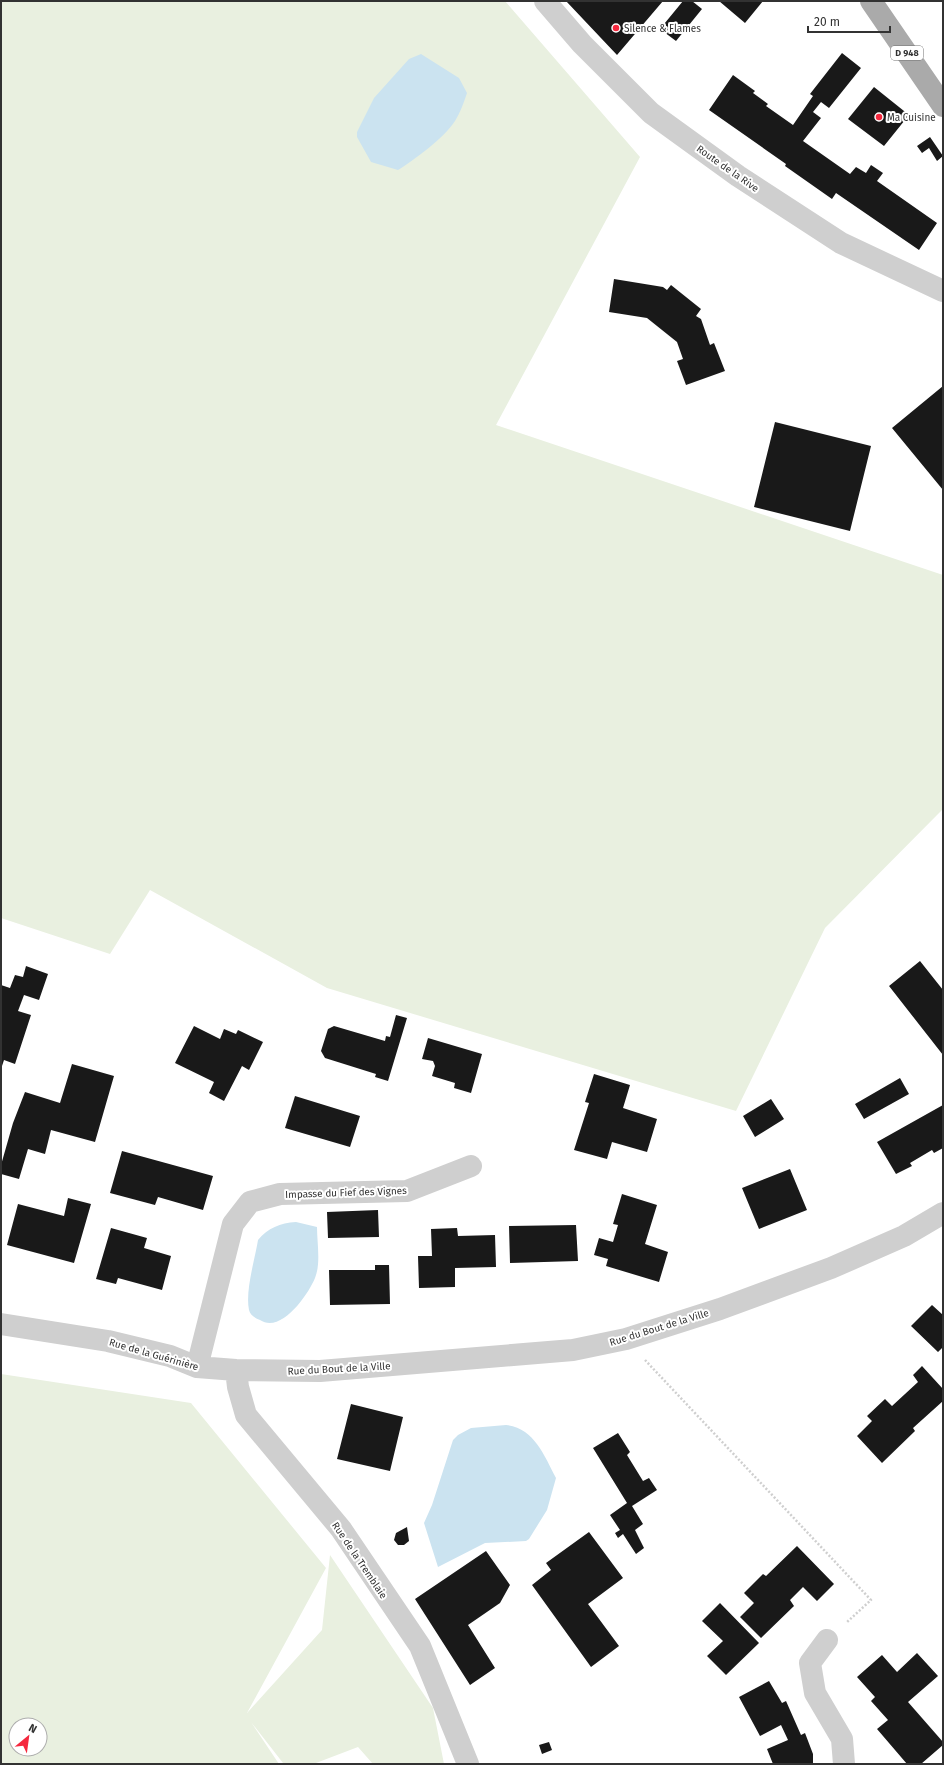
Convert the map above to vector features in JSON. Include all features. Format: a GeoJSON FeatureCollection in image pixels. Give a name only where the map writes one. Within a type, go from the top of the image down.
{"type":"FeatureCollection","features":[{"type":"Feature","properties":{"kind":"main road","name":"D 948"},"geometry":{"type":"LineString","coordinates":[[870,1],[943,106]]}},
{"type":"Feature","properties":{"kind":"street","name":"Route de la Rive"},"geometry":{"type":"LineString","coordinates":[[545,1],[582,44],[651,113],[738,176],[841,243],[943,291]]}},
{"type":"Feature","properties":{"kind":"street","name":"Impasse du Fief des Vignes"},"geometry":{"type":"LineString","coordinates":[[196,1367],[233,1224],[250,1202],[280,1194],[407,1192],[471,1166]]}},
{"type":"Feature","properties":{"kind":"street","name":"Rue du Bout de la Ville"},"geometry":{"type":"LineString","coordinates":[[236,1370],[320,1371],[497,1358],[573,1350],[626,1339],[720,1309],[832,1268],[904,1236],[943,1213]]}},
{"type":"Feature","properties":{"kind":"street","name":"Rue de la Guérinière"},"geometry":{"type":"LineString","coordinates":[[1,1324],[108,1340],[170,1356],[196,1367],[236,1370]]}},
{"type":"Feature","properties":{"kind":"street","name":"Rue de la Tremblaie"},"geometry":{"type":"LineString","coordinates":[[236,1370],[238,1387],[246,1415],[341,1529],[420,1646],[468,1764]]}},
{"type":"Feature","properties":{"kind":"street"},"geometry":{"type":"LineString","coordinates":[[827,1640],[810,1663],[815,1693],[842,1739],[844,1764]]}},
{"type":"Feature","properties":{"kind":"path"},"geometry":{"type":"LineString","coordinates":[[626,1339],[871,1600],[827,1640]]}},
{"type":"Feature","properties":{"kind":"green space"},"geometry":{"type":"Polygon","coordinates":[[[1,1],[505,1],[640,157],[496,425],[943,575],[943,809],[825,928],[736,1111],[327,988],[150,890],[110,954],[1,918],[1,1]]]}},
{"type":"Feature","properties":{"kind":"green space"},"geometry":{"type":"Polygon","coordinates":[[[1,1374],[191,1403],[326,1568],[247,1713],[322,1630],[330,1555],[433,1708],[444,1764],[373,1764],[358,1747],[316,1763],[283,1763],[251,1722],[279,1764],[1,1764],[1,1374]]]}},
{"type":"Feature","properties":{"kind":"water"},"geometry":{"type":"Polygon","coordinates":[[[421,54],[459,78],[467,93],[460,111],[455,121],[437,141],[398,170],[371,162],[357,137],[357,132],[374,98],[409,59],[421,54]]]}},
{"type":"Feature","properties":{"kind":"water"},"geometry":{"type":"Polygon","coordinates":[[[296,1222],[317,1227],[317,1272],[306,1294],[293,1311],[276,1322],[268,1323],[260,1320],[250,1313],[248,1302],[249,1285],[258,1240],[270,1229],[296,1222]]]}},
{"type":"Feature","properties":{"kind":"water"},"geometry":{"type":"Polygon","coordinates":[[[506,1425],[516,1427],[531,1437],[542,1452],[556,1478],[547,1510],[529,1539],[526,1541],[485,1543],[438,1567],[424,1523],[432,1505],[453,1440],[458,1435],[471,1428],[506,1425]]]}},
{"type":"Feature","properties":{"kind":"building","name":"Silence & Flames"},"geometry":{"type":"Polygon","coordinates":[[[566,1],[663,1],[617,55],[566,1]]]}},
{"type":"Feature","properties":{"kind":"building"},"geometry":{"type":"Polygon","coordinates":[[[683,1],[692,1],[702,9],[676,41],[660,29],[683,1]]]}},
{"type":"Feature","properties":{"kind":"building"},"geometry":{"type":"Polygon","coordinates":[[[719,1],[763,1],[745,23],[719,1]]]}},
{"type":"Feature","properties":{"kind":"building"},"geometry":{"type":"Polygon","coordinates":[[[842,53],[861,68],[829,108],[821,102],[813,112],[821,118],[803,141],[850,174],[856,167],[866,173],[871,165],[883,173],[877,181],[937,223],[919,250],[836,193],[832,199],[785,166],[786,164],[709,110],[733,75],[755,91],[753,93],[768,104],[766,106],[793,125],[813,96],[810,94],[842,53]]]}},
{"type":"Feature","properties":{"kind":"building","name":"Ma Cuisine"},"geometry":{"type":"Polygon","coordinates":[[[874,87],[909,115],[884,146],[848,119],[874,87]]]}},
{"type":"Feature","properties":{"kind":"building"},"geometry":{"type":"Polygon","coordinates":[[[930,137],[943,156],[937,161],[929,148],[922,153],[917,146],[930,137]]]}},
{"type":"Feature","properties":{"kind":"building"},"geometry":{"type":"Polygon","coordinates":[[[614,279],[663,287],[667,290],[671,285],[701,309],[696,316],[701,319],[710,345],[714,343],[725,371],[686,385],[677,361],[683,359],[677,342],[647,318],[609,312],[614,279]]]}},
{"type":"Feature","properties":{"kind":"building"},"geometry":{"type":"Polygon","coordinates":[[[943,386],[943,490],[892,428],[943,386]]]}},
{"type":"Feature","properties":{"kind":"building"},"geometry":{"type":"Polygon","coordinates":[[[775,422],[871,446],[850,531],[754,507],[775,422]]]}},
{"type":"Feature","properties":{"kind":"building"},"geometry":{"type":"Polygon","coordinates":[[[920,961],[943,990],[943,1055],[889,986],[920,961]]]}},
{"type":"Feature","properties":{"kind":"building"},"geometry":{"type":"Polygon","coordinates":[[[26,966],[48,974],[39,1000],[24,995],[18,1011],[31,1015],[15,1064],[4,1060],[1,1069],[1,985],[10,988],[15,975],[23,977],[26,966]]]}},
{"type":"Feature","properties":{"kind":"building"},"geometry":{"type":"Polygon","coordinates":[[[396,1015],[407,1018],[388,1081],[375,1077],[376,1074],[325,1058],[321,1051],[328,1029],[334,1026],[385,1041],[386,1036],[390,1037],[396,1015]]]}},
{"type":"Feature","properties":{"kind":"building"},"geometry":{"type":"Polygon","coordinates":[[[194,1026],[220,1039],[224,1029],[236,1034],[238,1030],[263,1042],[249,1070],[242,1066],[224,1101],[209,1093],[214,1082],[175,1063],[194,1026]]]}},
{"type":"Feature","properties":{"kind":"building"},"geometry":{"type":"Polygon","coordinates":[[[428,1038],[482,1054],[471,1093],[454,1088],[455,1083],[432,1076],[435,1066],[433,1061],[422,1059],[428,1038]]]}},
{"type":"Feature","properties":{"kind":"building"},"geometry":{"type":"Polygon","coordinates":[[[72,1064],[114,1076],[95,1142],[51,1130],[45,1154],[28,1149],[19,1179],[1,1174],[1,1165],[13,1123],[25,1092],[60,1103],[72,1064]]]}},
{"type":"Feature","properties":{"kind":"building"},"geometry":{"type":"Polygon","coordinates":[[[594,1074],[630,1085],[623,1108],[657,1119],[647,1152],[612,1142],[607,1159],[574,1150],[589,1103],[585,1102],[594,1074]]]}},
{"type":"Feature","properties":{"kind":"building"},"geometry":{"type":"Polygon","coordinates":[[[900,1078],[909,1094],[864,1119],[855,1104],[900,1078]]]}},
{"type":"Feature","properties":{"kind":"building"},"geometry":{"type":"Polygon","coordinates":[[[295,1096],[360,1116],[350,1147],[285,1128],[295,1096]]]}},
{"type":"Feature","properties":{"kind":"building"},"geometry":{"type":"Polygon","coordinates":[[[771,1099],[784,1119],[755,1137],[743,1116],[771,1099]]]}},
{"type":"Feature","properties":{"kind":"building"},"geometry":{"type":"Polygon","coordinates":[[[943,1105],[943,1148],[934,1153],[932,1150],[910,1163],[912,1166],[896,1174],[877,1142],[943,1105]]]}},
{"type":"Feature","properties":{"kind":"building"},"geometry":{"type":"Polygon","coordinates":[[[122,1151],[213,1176],[203,1210],[158,1197],[155,1205],[110,1193],[122,1151]]]}},
{"type":"Feature","properties":{"kind":"building"},"geometry":{"type":"Polygon","coordinates":[[[790,1169],[807,1210],[759,1229],[742,1188],[790,1169]]]}},
{"type":"Feature","properties":{"kind":"building"},"geometry":{"type":"Polygon","coordinates":[[[622,1194],[657,1205],[645,1244],[668,1252],[659,1282],[606,1266],[608,1259],[594,1255],[599,1238],[613,1242],[618,1225],[613,1224],[622,1194]]]}},
{"type":"Feature","properties":{"kind":"building"},"geometry":{"type":"Polygon","coordinates":[[[68,1198],[91,1204],[74,1263],[7,1245],[18,1204],[64,1216],[68,1198]]]}},
{"type":"Feature","properties":{"kind":"building"},"geometry":{"type":"Polygon","coordinates":[[[378,1210],[379,1237],[328,1238],[327,1212],[378,1210]]]}},
{"type":"Feature","properties":{"kind":"building"},"geometry":{"type":"Polygon","coordinates":[[[576,1225],[578,1261],[510,1263],[509,1226],[576,1225]]]}},
{"type":"Feature","properties":{"kind":"building"},"geometry":{"type":"Polygon","coordinates":[[[111,1228],[147,1238],[144,1248],[171,1256],[162,1290],[118,1278],[116,1284],[96,1279],[111,1228]]]}},
{"type":"Feature","properties":{"kind":"building"},"geometry":{"type":"Polygon","coordinates":[[[457,1228],[458,1236],[495,1235],[496,1267],[455,1268],[455,1287],[419,1288],[418,1256],[432,1256],[431,1229],[457,1228]]]}},
{"type":"Feature","properties":{"kind":"building"},"geometry":{"type":"Polygon","coordinates":[[[375,1265],[389,1265],[390,1304],[330,1305],[329,1270],[375,1270],[375,1265]]]}},
{"type":"Feature","properties":{"kind":"building"},"geometry":{"type":"Polygon","coordinates":[[[932,1305],[943,1315],[943,1347],[938,1352],[911,1326],[932,1305]]]}},
{"type":"Feature","properties":{"kind":"building"},"geometry":{"type":"Polygon","coordinates":[[[922,1366],[943,1389],[943,1401],[913,1428],[915,1431],[882,1463],[857,1436],[872,1421],[867,1416],[885,1399],[892,1406],[918,1382],[913,1375],[922,1366]]]}},
{"type":"Feature","properties":{"kind":"building"},"geometry":{"type":"Polygon","coordinates":[[[351,1404],[403,1417],[390,1471],[337,1459],[351,1404]]]}},
{"type":"Feature","properties":{"kind":"building"},"geometry":{"type":"Polygon","coordinates":[[[618,1433],[630,1452],[627,1455],[643,1481],[649,1478],[657,1490],[632,1506],[643,1524],[635,1530],[644,1548],[636,1554],[623,1534],[618,1538],[615,1533],[620,1530],[610,1515],[627,1503],[593,1448],[618,1433]]]}},
{"type":"Feature","properties":{"kind":"building"},"geometry":{"type":"Polygon","coordinates":[[[407,1527],[409,1541],[404,1545],[398,1545],[394,1540],[396,1533],[407,1527]]]}},
{"type":"Feature","properties":{"kind":"building"},"geometry":{"type":"Polygon","coordinates":[[[589,1532],[623,1578],[588,1604],[619,1646],[591,1667],[532,1585],[551,1570],[546,1563],[589,1532]]]}},
{"type":"Feature","properties":{"kind":"building"},"geometry":{"type":"Polygon","coordinates":[[[797,1546],[834,1584],[817,1601],[803,1587],[790,1600],[794,1606],[761,1638],[740,1617],[754,1603],[744,1593],[763,1574],[766,1576],[797,1546]]]}},
{"type":"Feature","properties":{"kind":"building"},"geometry":{"type":"Polygon","coordinates":[[[486,1551],[510,1585],[500,1603],[468,1625],[495,1668],[470,1685],[415,1599],[486,1551]]]}},
{"type":"Feature","properties":{"kind":"building"},"geometry":{"type":"Polygon","coordinates":[[[720,1603],[759,1643],[726,1675],[707,1656],[723,1641],[702,1621],[720,1603]]]}},
{"type":"Feature","properties":{"kind":"building"},"geometry":{"type":"Polygon","coordinates":[[[917,1653],[938,1676],[908,1702],[943,1742],[943,1745],[921,1764],[907,1764],[877,1729],[888,1720],[871,1701],[875,1697],[857,1677],[882,1655],[897,1672],[917,1653]]]}},
{"type":"Feature","properties":{"kind":"building"},"geometry":{"type":"Polygon","coordinates":[[[769,1681],[782,1703],[786,1701],[801,1735],[805,1733],[813,1754],[813,1764],[773,1764],[767,1749],[788,1740],[781,1725],[760,1736],[739,1697],[769,1681]]]}},
{"type":"Feature","properties":{"kind":"building"},"geometry":{"type":"Polygon","coordinates":[[[549,1742],[552,1750],[542,1754],[539,1745],[549,1742]]]}},
{"type":"Feature","properties":{"kind":"place","name":"Silence & Flames"},"geometry":{"type":"Point","coordinates":[616,28]}},
{"type":"Feature","properties":{"kind":"place","name":"Ma Cuisine"},"geometry":{"type":"Point","coordinates":[879,117]}}]}
